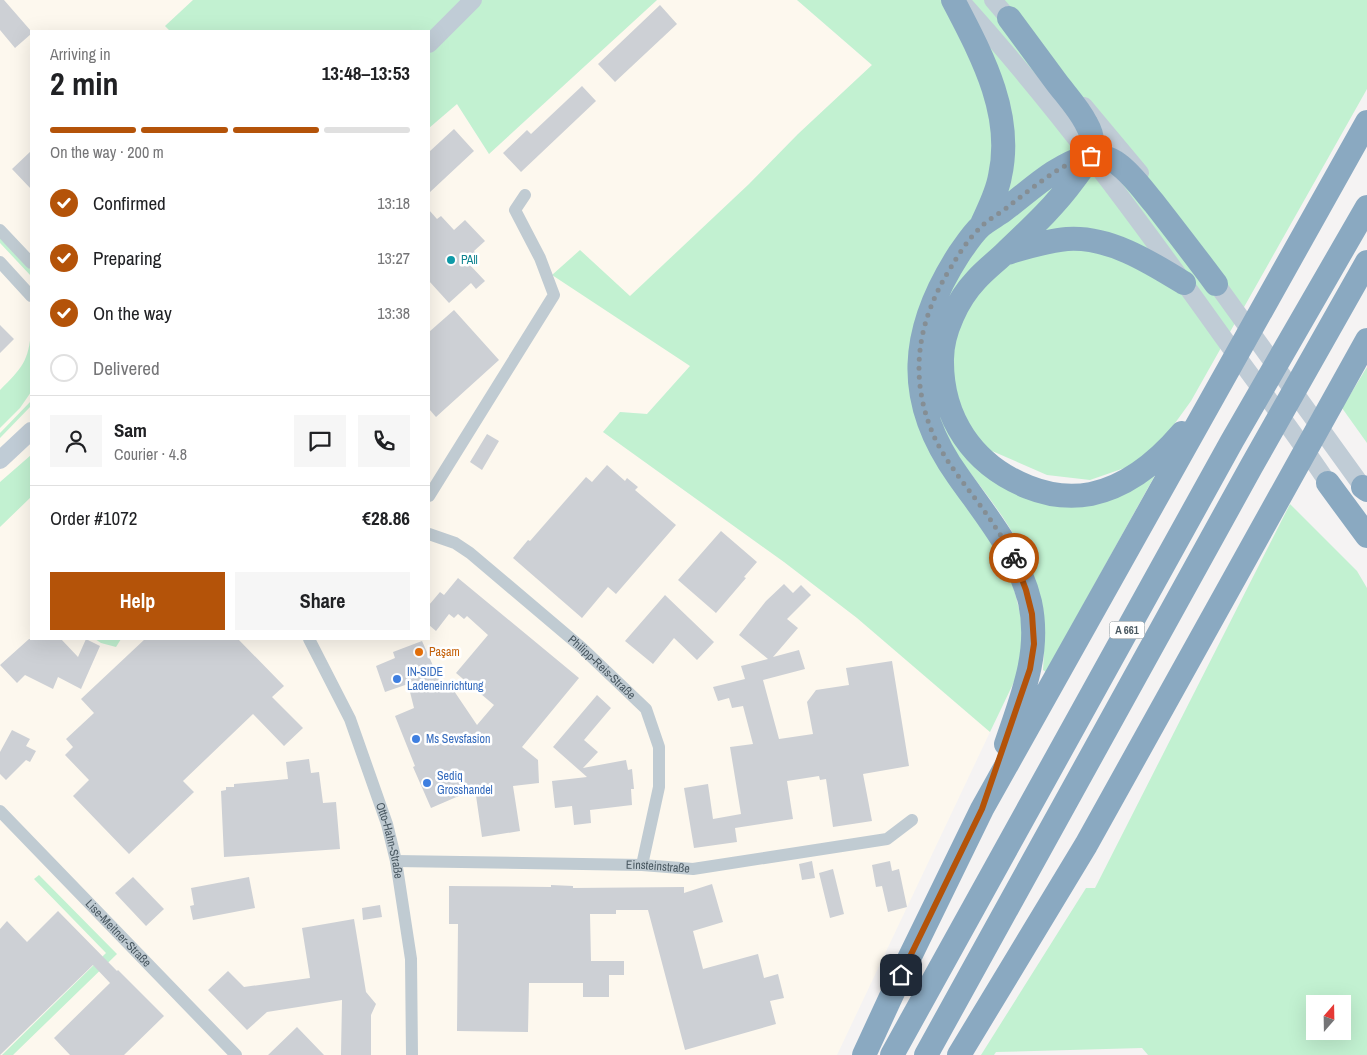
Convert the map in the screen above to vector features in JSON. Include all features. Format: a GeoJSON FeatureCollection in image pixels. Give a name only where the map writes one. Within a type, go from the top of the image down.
{"type":"FeatureCollection","features":[{"type":"Feature","properties":{"kind":"highway"},"geometry":{"type":"LineString","coordinates":[[953,0],[987,68],[993,84],[1002,126],[1003,159],[1000,176],[981,226]]}},
{"type":"Feature","properties":{"kind":"highway"},"geometry":{"type":"LineString","coordinates":[[1009,18],[1086,123],[1093,143],[1091,156],[1062,196],[974,282],[962,299],[945,337],[942,356],[942,376],[953,418],[971,447],[1000,474],[1024,486],[1053,495],[1075,496],[1092,494],[1126,482],[1147,468],[1168,449],[1211,400]]}},
{"type":"Feature","properties":{"kind":"highway"},"geometry":{"type":"LineString","coordinates":[[864,1055],[905,966],[982,809],[1367,122]]}},
{"type":"Feature","properties":{"kind":"highway"},"geometry":{"type":"LineString","coordinates":[[982,809],[1030,669],[1034,644],[1032,614],[1022,576],[1009,549],[949,463],[933,434],[923,403],[919,364],[921,343],[925,324],[939,288],[961,251],[981,226],[1043,179],[1064,166],[1091,156],[1109,159],[1118,163],[1171,225],[1220,289]]}},
{"type":"Feature","properties":{"kind":"highway","name":"A 661"},"geometry":{"type":"LineString","coordinates":[[892,1055],[1227,450],[1367,207]]}},
{"type":"Feature","properties":{"kind":"highway"},"geometry":{"type":"LineString","coordinates":[[1005,253],[1047,242],[1069,239],[1094,241],[1113,246],[1160,268],[1184,283]]}},
{"type":"Feature","properties":{"kind":"highway","name":"A 661"},"geometry":{"type":"LineString","coordinates":[[926,1055],[1246,475],[1367,262]]}},
{"type":"Feature","properties":{"kind":"highway"},"geometry":{"type":"LineString","coordinates":[[959,1055],[1086,845],[1367,340]]}},
{"type":"Feature","properties":{"kind":"highway"},"geometry":{"type":"LineString","coordinates":[[1342,385],[1367,348]]}},
{"type":"Feature","properties":{"kind":"highway"},"geometry":{"type":"LineString","coordinates":[[1325,479],[1367,536]]}},
{"type":"Feature","properties":{"kind":"main road"},"geometry":{"type":"LineString","coordinates":[[430,43],[473,0]]}},
{"type":"Feature","properties":{"kind":"main road"},"geometry":{"type":"LineString","coordinates":[[960,0],[1091,156],[1325,479],[1367,543]]}},
{"type":"Feature","properties":{"kind":"main road"},"geometry":{"type":"LineString","coordinates":[[993,0],[1148,183],[1220,289],[1366,490]]}},
{"type":"Feature","properties":{"kind":"main road"},"geometry":{"type":"LineString","coordinates":[[0,460],[30,432]]}},
{"type":"Feature","properties":{"kind":"street"},"geometry":{"type":"LineString","coordinates":[[430,494],[554,296],[540,258],[515,210],[525,194]]}},
{"type":"Feature","properties":{"kind":"street"},"geometry":{"type":"LineString","coordinates":[[0,230],[30,262]]}},
{"type":"Feature","properties":{"kind":"street"},"geometry":{"type":"LineString","coordinates":[[0,262],[30,295]]}},
{"type":"Feature","properties":{"kind":"street","name":"Philipp-Reis-Straße"},"geometry":{"type":"LineString","coordinates":[[430,534],[455,543],[470,553],[581,647],[646,709],[659,747],[659,786],[642,865]]}},
{"type":"Feature","properties":{"kind":"street","name":"Otto-Hahn-Straße"},"geometry":{"type":"LineString","coordinates":[[310,640],[350,720],[388,824],[396,861],[411,959],[412,1055]]}},
{"type":"Feature","properties":{"kind":"street","name":"Lise-Meitner-Straße"},"geometry":{"type":"LineString","coordinates":[[0,811],[236,1055]]}},
{"type":"Feature","properties":{"kind":"street","name":"Einsteinstraße"},"geometry":{"type":"LineString","coordinates":[[396,861],[642,865],[692,869],[887,839],[912,820]]}},
{"type":"Feature","properties":{"kind":"shaded area"},"geometry":{"type":"Polygon","coordinates":[[[0,0],[193,0],[165,26],[169,30],[30,30],[30,640],[430,640],[430,127],[457,104],[489,154],[657,0],[797,0],[872,65],[630,297],[580,250],[690,366],[647,414],[620,412],[603,432],[784,562],[857,618],[990,732],[837,1055],[0,1055],[0,0]]]}},
{"type":"Feature","properties":{"kind":"green space"},"geometry":{"type":"Polygon","coordinates":[[[193,0],[657,0],[489,154],[457,104],[430,127],[430,30],[169,30],[165,26],[193,0]]]}},
{"type":"Feature","properties":{"kind":"green space"},"geometry":{"type":"Polygon","coordinates":[[[797,0],[1367,0],[1367,89],[1191,401],[1165,437],[1136,464],[1090,480],[1047,475],[992,451],[1042,498],[1159,468],[1046,672],[1043,670],[1042,613],[1036,585],[1026,558],[1006,522],[965,466],[1011,577],[1022,621],[1023,663],[990,732],[857,618],[784,562],[603,432],[620,412],[647,414],[690,366],[552,275],[580,250],[630,296],[872,65],[797,0]]]}},
{"type":"Feature","properties":{"kind":"green space"},"geometry":{"type":"Polygon","coordinates":[[[0,238],[30,269],[30,275],[0,243],[0,238]]]}},
{"type":"Feature","properties":{"kind":"green space"},"geometry":{"type":"Polygon","coordinates":[[[30,341],[30,393],[20,408],[0,428],[0,390],[19,370],[30,341]]]}},
{"type":"Feature","properties":{"kind":"green space"},"geometry":{"type":"Polygon","coordinates":[[[1367,367],[1367,443],[1342,408],[1367,367]]]}},
{"type":"Feature","properties":{"kind":"green space"},"geometry":{"type":"Polygon","coordinates":[[[30,402],[30,407],[0,438],[0,433],[30,402]]]}},
{"type":"Feature","properties":{"kind":"green space"},"geometry":{"type":"Polygon","coordinates":[[[30,456],[30,498],[0,527],[0,482],[30,456]]]}},
{"type":"Feature","properties":{"kind":"green space"},"geometry":{"type":"Polygon","coordinates":[[[1290,504],[1357,571],[1367,588],[1367,1055],[1148,1055],[1142,1048],[996,1052],[994,1055],[981,1055],[1086,888],[1095,888],[1290,504]]]}},
{"type":"Feature","properties":{"kind":"green space"},"geometry":{"type":"Polygon","coordinates":[[[96,640],[120,640],[116,647],[96,640]]]}},
{"type":"Feature","properties":{"kind":"green space"},"geometry":{"type":"Polygon","coordinates":[[[39,875],[117,954],[13,1055],[2,1055],[106,953],[34,879],[39,875]]]}},
{"type":"Feature","properties":{"kind":"building"},"geometry":{"type":"Polygon","coordinates":[[[0,0],[4,0],[30,30],[30,35],[15,48],[0,30],[0,0]]]}},
{"type":"Feature","properties":{"kind":"building"},"geometry":{"type":"Polygon","coordinates":[[[660,5],[677,24],[615,82],[598,64],[660,5]]]}},
{"type":"Feature","properties":{"kind":"building"},"geometry":{"type":"Polygon","coordinates":[[[582,86],[596,101],[521,172],[503,153],[527,130],[531,134],[582,86]]]}},
{"type":"Feature","properties":{"kind":"building"},"geometry":{"type":"Polygon","coordinates":[[[454,129],[474,151],[430,192],[430,151],[454,129]]]}},
{"type":"Feature","properties":{"kind":"building"},"geometry":{"type":"Polygon","coordinates":[[[30,152],[30,188],[12,169],[30,152]]]}},
{"type":"Feature","properties":{"kind":"building","name":"PAll"},"geometry":{"type":"Polygon","coordinates":[[[430,211],[437,219],[441,216],[454,230],[465,220],[485,241],[474,251],[478,256],[469,264],[485,281],[476,289],[471,283],[449,303],[430,282],[430,211]]]}},
{"type":"Feature","properties":{"kind":"building"},"geometry":{"type":"Polygon","coordinates":[[[454,310],[499,360],[436,417],[430,410],[430,331],[454,310]]]}},
{"type":"Feature","properties":{"kind":"building"},"geometry":{"type":"Polygon","coordinates":[[[0,325],[14,339],[0,353],[0,325]]]}},
{"type":"Feature","properties":{"kind":"building"},"geometry":{"type":"Polygon","coordinates":[[[487,434],[499,441],[482,470],[470,462],[487,434]]]}},
{"type":"Feature","properties":{"kind":"building"},"geometry":{"type":"Polygon","coordinates":[[[607,465],[625,481],[627,478],[638,487],[635,490],[676,525],[616,594],[608,587],[582,618],[513,558],[586,477],[592,482],[607,465]]]}},
{"type":"Feature","properties":{"kind":"building"},"geometry":{"type":"Polygon","coordinates":[[[721,531],[757,562],[716,613],[678,580],[721,531]]]}},
{"type":"Feature","properties":{"kind":"building"},"geometry":{"type":"Polygon","coordinates":[[[458,578],[579,678],[522,747],[538,760],[539,783],[513,786],[520,831],[482,837],[475,789],[431,808],[413,767],[415,766],[395,716],[414,708],[408,684],[385,692],[376,666],[395,658],[393,652],[422,641],[443,688],[448,682],[477,725],[494,705],[456,673],[488,635],[467,616],[464,619],[458,614],[454,618],[449,614],[436,631],[430,626],[430,604],[440,592],[444,595],[458,578]]]}},
{"type":"Feature","properties":{"kind":"building"},"geometry":{"type":"Polygon","coordinates":[[[784,584],[793,593],[801,585],[811,595],[787,619],[798,628],[773,657],[799,650],[805,669],[763,680],[779,739],[813,734],[807,702],[816,690],[849,685],[846,668],[892,661],[909,766],[863,774],[872,821],[833,827],[826,779],[820,780],[819,776],[787,781],[793,819],[735,828],[737,842],[694,848],[684,788],[708,784],[713,819],[741,814],[730,747],[753,744],[743,706],[732,708],[729,698],[718,701],[713,687],[745,679],[741,666],[768,659],[739,635],[766,601],[784,584]]]}},
{"type":"Feature","properties":{"kind":"building"},"geometry":{"type":"Polygon","coordinates":[[[665,595],[714,642],[697,660],[674,638],[653,664],[625,641],[665,595]]]}},
{"type":"Feature","properties":{"kind":"building"},"geometry":{"type":"Polygon","coordinates":[[[29,639],[62,640],[78,657],[86,640],[100,646],[81,689],[58,677],[53,689],[25,675],[17,683],[0,665],[29,639]]]}},
{"type":"Feature","properties":{"kind":"building"},"geometry":{"type":"Polygon","coordinates":[[[144,640],[239,640],[284,686],[272,697],[303,728],[284,746],[253,714],[183,781],[194,792],[129,854],[73,796],[89,780],[65,755],[73,747],[66,739],[94,713],[81,699],[144,640]]]}},
{"type":"Feature","properties":{"kind":"building"},"geometry":{"type":"Polygon","coordinates":[[[597,695],[611,708],[584,740],[598,752],[583,768],[626,760],[628,770],[632,769],[634,789],[631,789],[632,805],[590,810],[591,823],[574,825],[572,806],[555,808],[552,781],[587,777],[553,747],[597,695]]]}},
{"type":"Feature","properties":{"kind":"building"},"geometry":{"type":"Polygon","coordinates":[[[12,730],[30,739],[26,746],[36,751],[30,762],[26,760],[6,780],[0,774],[0,752],[12,730]]]}},
{"type":"Feature","properties":{"kind":"building"},"geometry":{"type":"Polygon","coordinates":[[[309,759],[311,773],[319,772],[323,803],[336,802],[340,849],[224,857],[221,791],[226,790],[226,787],[234,787],[234,784],[288,779],[286,762],[309,759]]]}},
{"type":"Feature","properties":{"kind":"building"},"geometry":{"type":"Polygon","coordinates":[[[812,861],[815,878],[802,880],[799,864],[812,861]]]}},
{"type":"Feature","properties":{"kind":"building"},"geometry":{"type":"Polygon","coordinates":[[[890,861],[892,871],[899,869],[907,907],[888,912],[882,886],[876,887],[872,865],[890,861]]]}},
{"type":"Feature","properties":{"kind":"building"},"geometry":{"type":"Polygon","coordinates":[[[833,869],[844,914],[830,918],[819,873],[833,869]]]}},
{"type":"Feature","properties":{"kind":"building"},"geometry":{"type":"Polygon","coordinates":[[[133,877],[164,909],[146,926],[115,893],[133,877]]]}},
{"type":"Feature","properties":{"kind":"building"},"geometry":{"type":"Polygon","coordinates":[[[249,877],[255,908],[193,920],[190,906],[194,905],[191,888],[249,877]]]}},
{"type":"Feature","properties":{"kind":"building"},"geometry":{"type":"Polygon","coordinates":[[[712,884],[723,922],[693,931],[703,969],[758,954],[764,978],[778,974],[784,998],[770,1001],[776,1024],[685,1050],[648,910],[616,910],[616,914],[590,914],[591,961],[624,961],[624,975],[609,975],[609,997],[583,997],[583,983],[529,983],[528,1032],[457,1031],[458,924],[449,924],[449,886],[684,887],[684,893],[712,884]]]}},
{"type":"Feature","properties":{"kind":"building"},"geometry":{"type":"Polygon","coordinates":[[[380,905],[382,917],[363,920],[362,908],[380,905]]]}},
{"type":"Feature","properties":{"kind":"building"},"geometry":{"type":"Polygon","coordinates":[[[58,911],[164,1016],[124,1055],[70,1055],[54,1038],[110,983],[93,965],[0,1055],[0,929],[7,921],[27,942],[58,911]]]}},
{"type":"Feature","properties":{"kind":"building"},"geometry":{"type":"Polygon","coordinates":[[[354,919],[366,992],[376,1004],[371,1015],[371,1055],[341,1055],[342,1000],[267,1012],[247,1030],[208,990],[228,971],[244,987],[310,978],[302,928],[354,919]]]}},
{"type":"Feature","properties":{"kind":"building"},"geometry":{"type":"Polygon","coordinates":[[[297,1027],[324,1055],[268,1055],[297,1027]]]}},
{"type":"Feature","properties":{"kind":"way so far"},"geometry":{"type":"LineString","coordinates":[[1014,558],[999,532],[949,463],[933,434],[920,389],[919,364],[921,343],[928,314],[939,288],[961,251],[981,226],[1043,179],[1064,166],[1091,156]]}},
{"type":"Feature","properties":{"kind":"place","name":"PAll"},"geometry":{"type":"Point","coordinates":[451,260]}},
{"type":"Feature","properties":{"kind":"place","name":"Paşam"},"geometry":{"type":"Point","coordinates":[419,652]}},
{"type":"Feature","properties":{"kind":"place","name":"IN-SIDE Ladeneinrichtung"},"geometry":{"type":"Point","coordinates":[397,679]}},
{"type":"Feature","properties":{"kind":"place","name":"Ms Sevsfasion"},"geometry":{"type":"Point","coordinates":[416,739]}},
{"type":"Feature","properties":{"kind":"place","name":"Sediq Grosshandel"},"geometry":{"type":"Point","coordinates":[427,783]}},
{"type":"Feature","properties":{"kind":"route"},"geometry":{"type":"LineString","coordinates":[[901,975],[982,809],[1026,684],[1033,657],[1034,628],[1030,601],[1014,558]]}}]}
